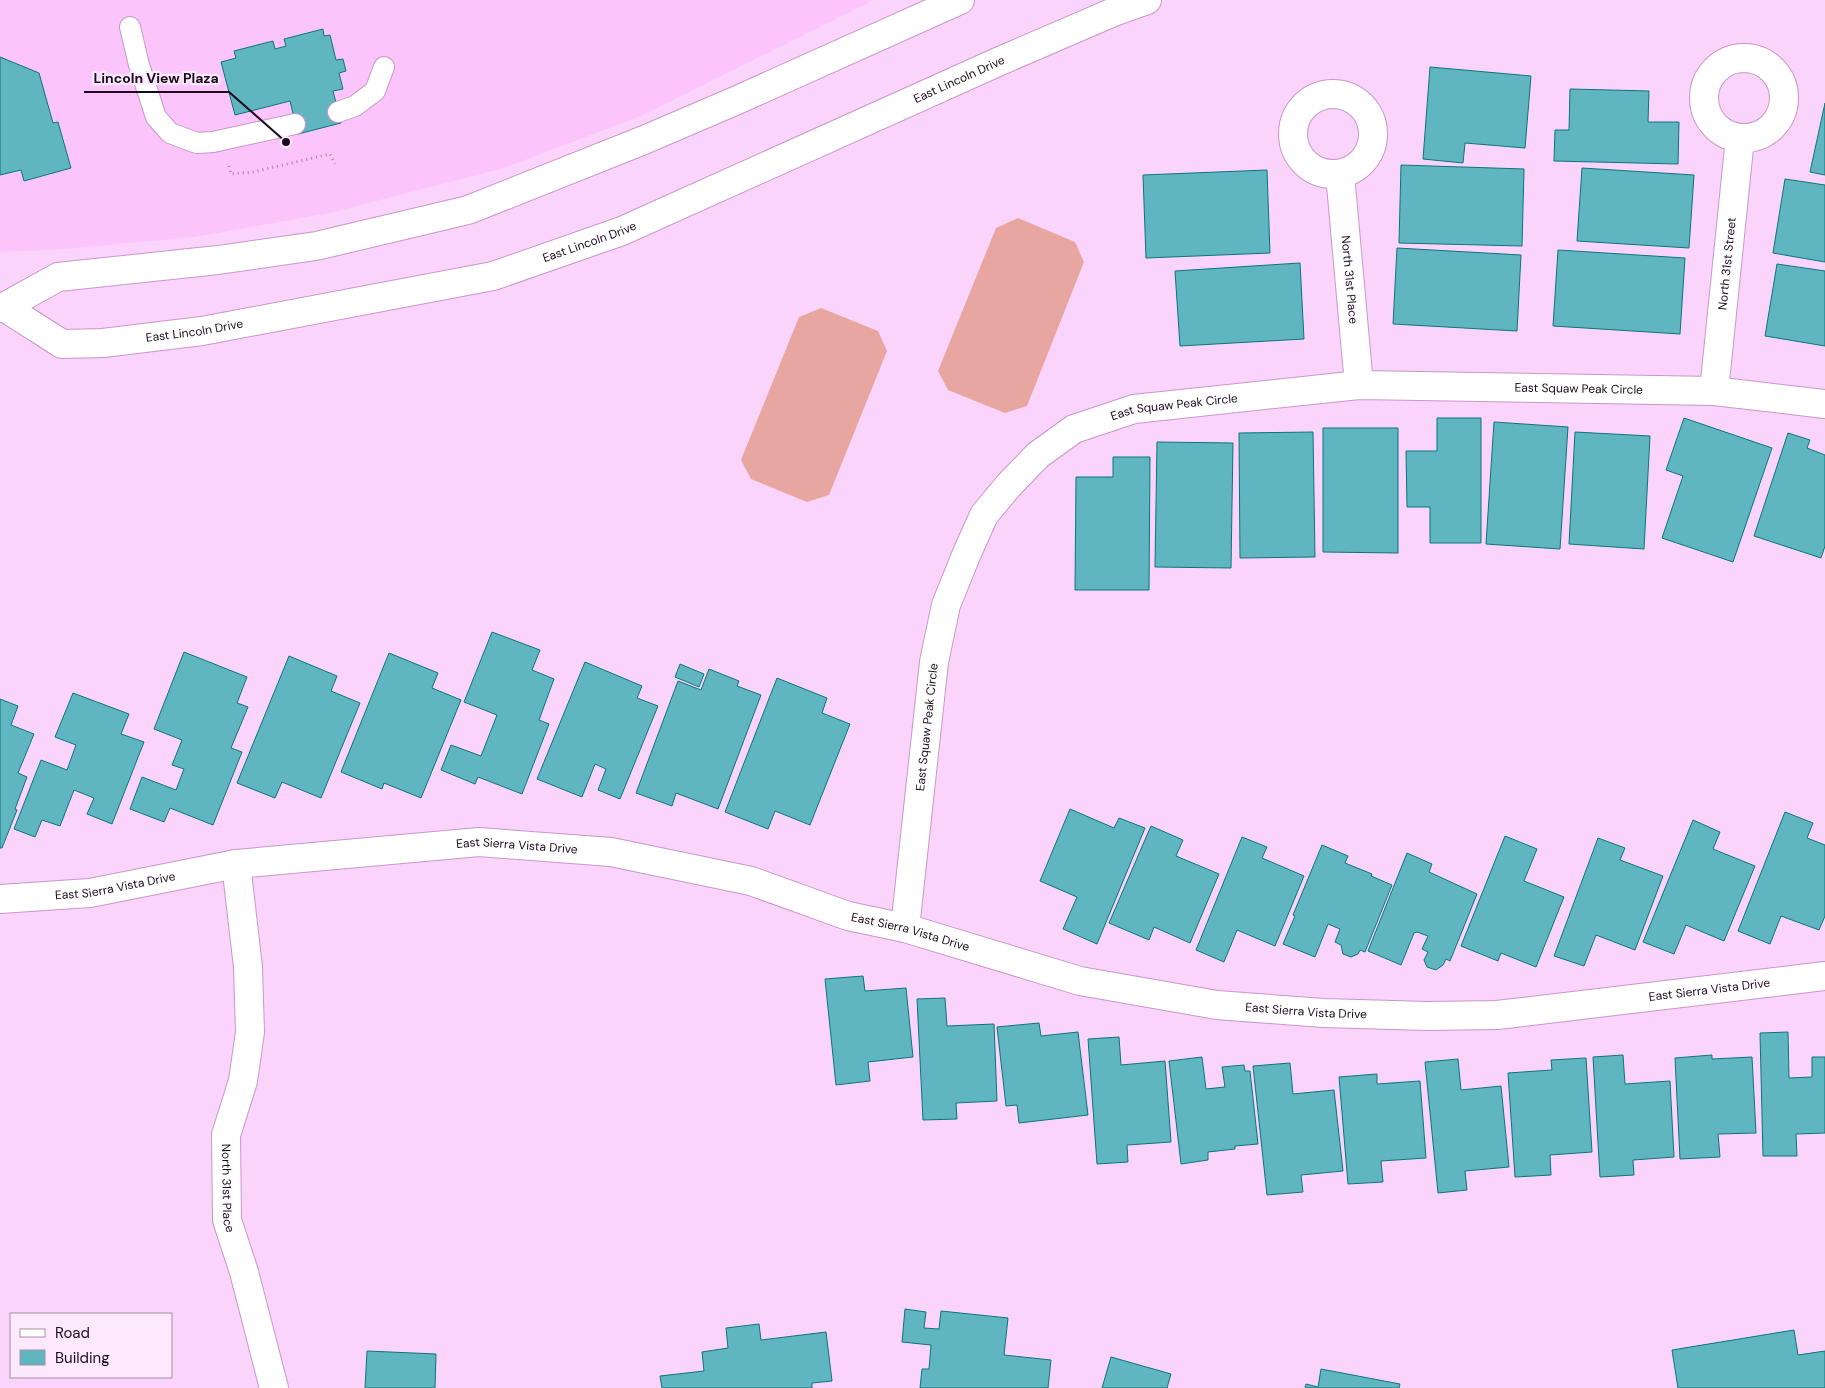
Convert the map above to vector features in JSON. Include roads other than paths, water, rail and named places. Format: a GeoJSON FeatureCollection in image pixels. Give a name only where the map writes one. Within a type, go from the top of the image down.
{"type":"FeatureCollection","features":[{"type":"Feature","properties":{"kind":"street","name":"East Lincoln Drive"},"geometry":{"type":"LineString","coordinates":[[2,308],[58,277],[218,260],[316,246],[468,210],[699,117],[960,0]]}},
{"type":"Feature","properties":{"kind":"street","name":"East Lincoln Drive"},"geometry":{"type":"LineString","coordinates":[[2,308],[62,344],[103,343],[212,329],[493,276],[622,231],[1000,61],[1146,0]]}},
{"type":"Feature","properties":{"kind":"street","name":"North 31st Street"},"geometry":{"type":"LineString","coordinates":[[1714,391],[1740,138]]}},
{"type":"Feature","properties":{"kind":"street","name":"North 31st Place"},"geometry":{"type":"LineString","coordinates":[[1340,174],[1359,385]]}},
{"type":"Feature","properties":{"kind":"street","name":"East Squaw Peak Circle"},"geometry":{"type":"LineString","coordinates":[[906,928],[934,662],[946,605],[966,553],[984,515],[1008,486],[1038,455],[1074,429],[1134,409],[1359,385],[1714,391],[1825,404]]}},
{"type":"Feature","properties":{"kind":"street","name":"East Sierra Vista Drive"},"geometry":{"type":"LineString","coordinates":[[0,899],[90,894],[236,864],[479,842],[611,852],[751,881],[848,916],[906,928],[1080,980],[1217,1005],[1323,1013],[1428,1016],[1497,1015],[1825,976]]}},
{"type":"Feature","properties":{"kind":"street","name":"North 31st Place"},"geometry":{"type":"LineString","coordinates":[[236,864],[248,967],[250,1032],[243,1081],[226,1134],[227,1220],[244,1272],[274,1388]]}},
{"type":"Feature","properties":{"kind":"lane"},"geometry":{"type":"LineString","coordinates":[[130,27],[139,64],[156,117],[170,133],[197,143],[213,142],[296,124]]}},
{"type":"Feature","properties":{"kind":"lane"},"geometry":{"type":"LineString","coordinates":[[338,112],[355,106],[374,91],[384,67]]}},
{"type":"Feature","properties":{"kind":"place","name":"Lincoln View Plaza"},"geometry":{"type":"Point","coordinates":[286,142]}}]}
